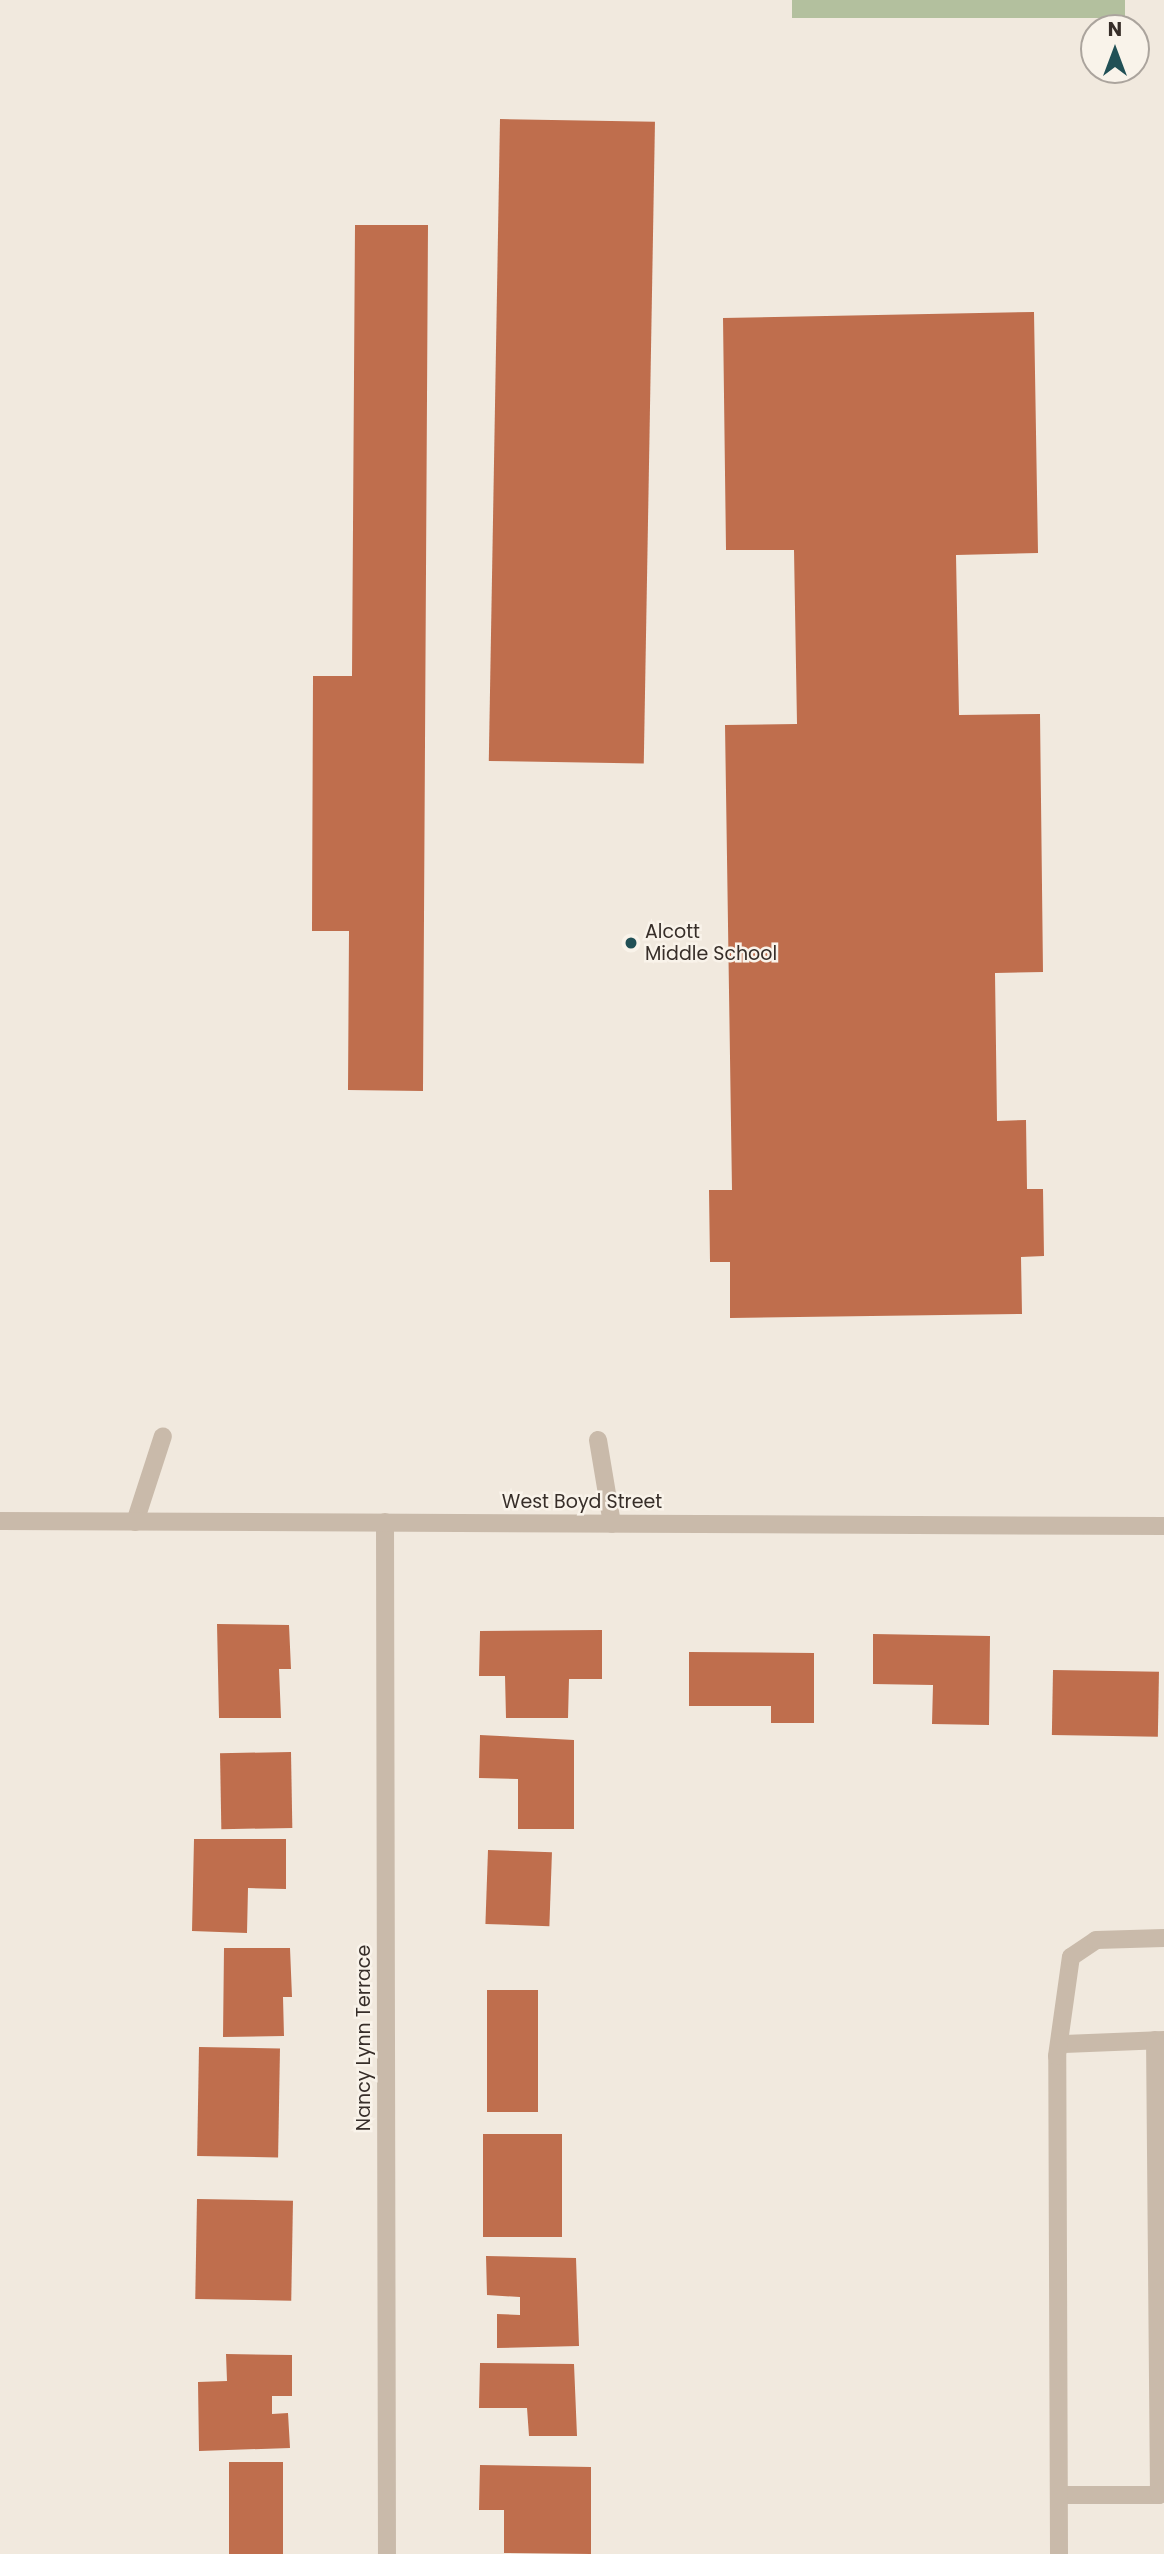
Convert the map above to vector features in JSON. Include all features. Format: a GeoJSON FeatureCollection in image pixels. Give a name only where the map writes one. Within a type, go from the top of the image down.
{"type":"FeatureCollection","features":[{"type":"Feature","properties":{"kind":"street"},"geometry":{"type":"LineString","coordinates":[[135,1522],[163,1436]]}},
{"type":"Feature","properties":{"kind":"street"},"geometry":{"type":"LineString","coordinates":[[598,1440],[612,1524]]}},
{"type":"Feature","properties":{"kind":"street","name":"West Boyd Street"},"geometry":{"type":"LineString","coordinates":[[0,1521],[1164,1526]]}},
{"type":"Feature","properties":{"kind":"street","name":"Nancy Lynn Terrace"},"geometry":{"type":"LineString","coordinates":[[385,1522],[387,2554]]}},
{"type":"Feature","properties":{"kind":"street"},"geometry":{"type":"LineString","coordinates":[[1059,2554],[1057,2056],[1064,2044],[1071,1956],[1096,1940],[1164,1938]]}},
{"type":"Feature","properties":{"kind":"street"},"geometry":{"type":"LineString","coordinates":[[1059,2496],[1161,2495],[1160,2040],[1064,2044]]}},
{"type":"Feature","properties":{"kind":"green space"},"geometry":{"type":"Polygon","coordinates":[[[792,0],[1125,0],[1125,14],[1080,14],[1080,18],[792,18],[792,0]]]}},
{"type":"Feature","properties":{"kind":"building"},"geometry":{"type":"Polygon","coordinates":[[[500,119],[655,122],[644,764],[489,761],[500,119]]]}},
{"type":"Feature","properties":{"kind":"building"},"geometry":{"type":"Polygon","coordinates":[[[355,225],[428,225],[423,1091],[348,1090],[349,931],[312,931],[313,676],[352,676],[355,225]]]}},
{"type":"Feature","properties":{"kind":"building"},"geometry":{"type":"Polygon","coordinates":[[[1034,312],[1038,553],[956,555],[959,715],[1040,714],[1043,972],[995,973],[997,1121],[1026,1120],[1027,1189],[1043,1189],[1044,1256],[1021,1257],[1022,1314],[730,1318],[730,1262],[710,1262],[709,1190],[732,1190],[725,725],[797,724],[794,550],[726,550],[723,318],[1034,312]]]}},
{"type":"Feature","properties":{"kind":"building"},"geometry":{"type":"Polygon","coordinates":[[[217,1624],[289,1625],[291,1669],[279,1669],[281,1718],[219,1718],[217,1624]]]}},
{"type":"Feature","properties":{"kind":"building"},"geometry":{"type":"Polygon","coordinates":[[[602,1630],[602,1679],[569,1679],[568,1718],[506,1718],[505,1676],[479,1676],[480,1631],[602,1630]]]}},
{"type":"Feature","properties":{"kind":"building"},"geometry":{"type":"Polygon","coordinates":[[[873,1634],[990,1636],[989,1725],[932,1724],[933,1685],[873,1684],[873,1634]]]}},
{"type":"Feature","properties":{"kind":"building"},"geometry":{"type":"Polygon","coordinates":[[[689,1652],[814,1653],[814,1723],[771,1723],[771,1706],[689,1706],[689,1652]]]}},
{"type":"Feature","properties":{"kind":"building"},"geometry":{"type":"Polygon","coordinates":[[[1053,1670],[1159,1672],[1158,1737],[1052,1735],[1053,1670]]]}},
{"type":"Feature","properties":{"kind":"building"},"geometry":{"type":"Polygon","coordinates":[[[480,1735],[574,1740],[574,1829],[518,1829],[518,1779],[479,1778],[480,1735]]]}},
{"type":"Feature","properties":{"kind":"building"},"geometry":{"type":"Polygon","coordinates":[[[291,1752],[292,1828],[221,1829],[220,1753],[291,1752]]]}},
{"type":"Feature","properties":{"kind":"building"},"geometry":{"type":"Polygon","coordinates":[[[194,1839],[286,1839],[286,1889],[248,1888],[247,1933],[192,1931],[194,1839]]]}},
{"type":"Feature","properties":{"kind":"building"},"geometry":{"type":"Polygon","coordinates":[[[488,1850],[552,1852],[549,1926],[485,1924],[488,1850]]]}},
{"type":"Feature","properties":{"kind":"building"},"geometry":{"type":"Polygon","coordinates":[[[224,1948],[290,1948],[292,1997],[283,1997],[284,2036],[223,2037],[224,1948]]]}},
{"type":"Feature","properties":{"kind":"building"},"geometry":{"type":"Polygon","coordinates":[[[487,1990],[538,1990],[538,2112],[487,2112],[487,1990]]]}},
{"type":"Feature","properties":{"kind":"building"},"geometry":{"type":"Polygon","coordinates":[[[199,2047],[280,2048],[278,2157],[197,2156],[199,2047]]]}},
{"type":"Feature","properties":{"kind":"building"},"geometry":{"type":"Polygon","coordinates":[[[483,2134],[562,2134],[562,2237],[483,2237],[483,2134]]]}},
{"type":"Feature","properties":{"kind":"building"},"geometry":{"type":"Polygon","coordinates":[[[197,2199],[293,2201],[291,2301],[195,2299],[197,2199]]]}},
{"type":"Feature","properties":{"kind":"building"},"geometry":{"type":"Polygon","coordinates":[[[486,2256],[576,2258],[579,2346],[497,2348],[497,2314],[520,2315],[520,2297],[487,2295],[486,2256]]]}},
{"type":"Feature","properties":{"kind":"building"},"geometry":{"type":"Polygon","coordinates":[[[226,2354],[292,2355],[292,2396],[272,2396],[272,2414],[288,2413],[290,2448],[199,2451],[198,2382],[227,2381],[226,2354]]]}},
{"type":"Feature","properties":{"kind":"building"},"geometry":{"type":"Polygon","coordinates":[[[480,2363],[574,2364],[577,2436],[529,2436],[527,2408],[479,2408],[480,2363]]]}},
{"type":"Feature","properties":{"kind":"building"},"geometry":{"type":"Polygon","coordinates":[[[229,2462],[283,2462],[283,2554],[229,2554],[229,2462]]]}},
{"type":"Feature","properties":{"kind":"building"},"geometry":{"type":"Polygon","coordinates":[[[480,2465],[591,2467],[591,2554],[504,2553],[504,2510],[479,2510],[480,2465]]]}},
{"type":"Feature","properties":{"kind":"place","name":"Alcott Middle School"},"geometry":{"type":"Point","coordinates":[631,943]}}]}
